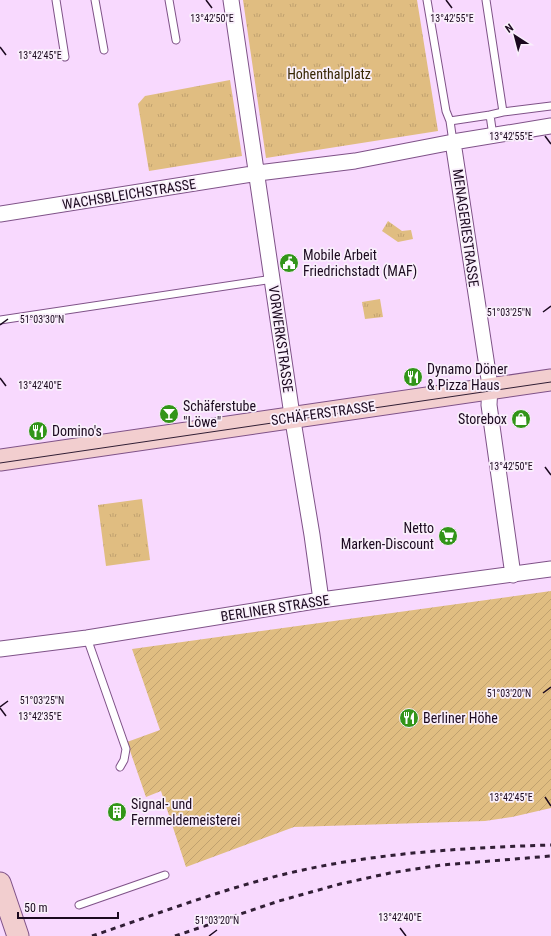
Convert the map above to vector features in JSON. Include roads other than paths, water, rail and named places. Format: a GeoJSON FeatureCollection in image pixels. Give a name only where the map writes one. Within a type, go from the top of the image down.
{"type":"FeatureCollection","features":[{"type":"Feature","properties":{"kind":"street"},"geometry":{"type":"LineString","coordinates":[[231,0],[258,173],[355,161],[453,142],[551,126]]}},
{"type":"Feature","properties":{"kind":"street","name":"MENAGERIESTRASSE"},"geometry":{"type":"LineString","coordinates":[[453,142],[490,388],[489,405],[513,575]]}},
{"type":"Feature","properties":{"kind":"street","name":"WACHSBLEICHSTRASSE"},"geometry":{"type":"LineString","coordinates":[[0,214],[258,173]]}},
{"type":"Feature","properties":{"kind":"street","name":"VORWERKSTRASSE"},"geometry":{"type":"LineString","coordinates":[[258,173],[321,600]]}},
{"type":"Feature","properties":{"kind":"street","name":"SCHÄFERSTRASSE"},"geometry":{"type":"LineString","coordinates":[[0,460],[551,380]]}},
{"type":"Feature","properties":{"kind":"street","name":"BERLINER STRASSE"},"geometry":{"type":"LineString","coordinates":[[0,649],[87,638],[321,600],[551,569]]}},
{"type":"Feature","properties":{"kind":"street"},"geometry":{"type":"LineString","coordinates":[[0,883],[16,929]]}},
{"type":"Feature","properties":{"kind":"lane"},"geometry":{"type":"LineString","coordinates":[[56,0],[65,57]]}},
{"type":"Feature","properties":{"kind":"lane"},"geometry":{"type":"LineString","coordinates":[[96,0],[104,50]]}},
{"type":"Feature","properties":{"kind":"lane"},"geometry":{"type":"LineString","coordinates":[[169,0],[176,40]]}},
{"type":"Feature","properties":{"kind":"lane"},"geometry":{"type":"LineString","coordinates":[[427,0],[446,111],[450,121],[453,142]]}},
{"type":"Feature","properties":{"kind":"lane"},"geometry":{"type":"LineString","coordinates":[[486,0],[503,112]]}},
{"type":"Feature","properties":{"kind":"lane"},"geometry":{"type":"LineString","coordinates":[[450,121],[551,106]]}},
{"type":"Feature","properties":{"kind":"lane"},"geometry":{"type":"LineString","coordinates":[[490,115],[493,136]]}},
{"type":"Feature","properties":{"kind":"lane"},"geometry":{"type":"LineString","coordinates":[[0,320],[273,279]]}},
{"type":"Feature","properties":{"kind":"lane"},"geometry":{"type":"LineString","coordinates":[[87,638],[126,749],[124,760],[120,767]]}},
{"type":"Feature","properties":{"kind":"lane"},"geometry":{"type":"LineString","coordinates":[[79,905],[165,875]]}},
{"type":"Feature","properties":{"kind":"tram line"},"geometry":{"type":"LineString","coordinates":[[0,463],[551,382]]}},
{"type":"Feature","properties":{"kind":"railway"},"geometry":{"type":"LineString","coordinates":[[92,936],[233,888],[281,875],[348,861],[449,850],[551,845]]}},
{"type":"Feature","properties":{"kind":"railway"},"geometry":{"type":"LineString","coordinates":[[175,936],[279,901],[340,884],[390,873],[442,865],[551,856]]}},
{"type":"Feature","properties":{"kind":"place","name":"Mobile Arbeit Friedrichstadt (MAF)"},"geometry":{"type":"Point","coordinates":[289,263]}},
{"type":"Feature","properties":{"kind":"place","name":"Dynamo Döner & Pizza Haus"},"geometry":{"type":"Point","coordinates":[413,377]}},
{"type":"Feature","properties":{"kind":"place","name":"Schäferstube \"Löwe\""},"geometry":{"type":"Point","coordinates":[169,414]}},
{"type":"Feature","properties":{"kind":"place","name":"Storebox"},"geometry":{"type":"Point","coordinates":[521,419]}},
{"type":"Feature","properties":{"kind":"place","name":"Domino's"},"geometry":{"type":"Point","coordinates":[38,431]}},
{"type":"Feature","properties":{"kind":"place","name":"Netto Marken-Discount"},"geometry":{"type":"Point","coordinates":[448,536]}},
{"type":"Feature","properties":{"kind":"place","name":"Berliner Höhe"},"geometry":{"type":"Point","coordinates":[409,718]}},
{"type":"Feature","properties":{"kind":"place","name":"Signal- und Fernmeldemeisterei"},"geometry":{"type":"Point","coordinates":[117,812]}},
{"type":"Feature","properties":{"kind":"park label","name":"Hohenthalplatz"},"geometry":{"type":"Point","coordinates":[329,74]}}]}
